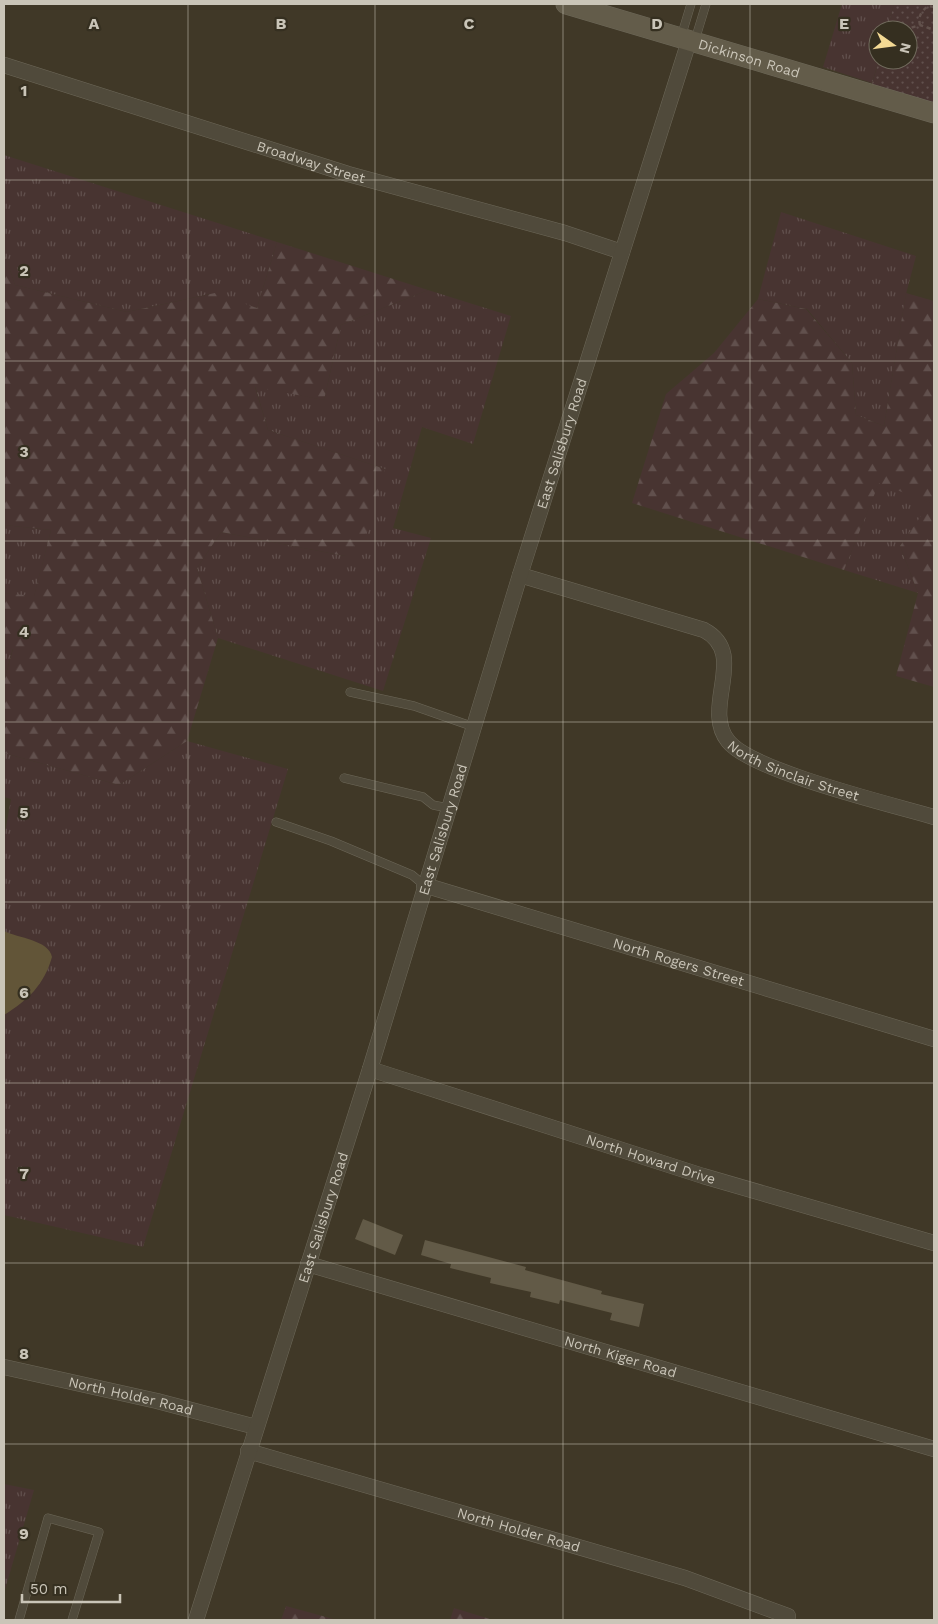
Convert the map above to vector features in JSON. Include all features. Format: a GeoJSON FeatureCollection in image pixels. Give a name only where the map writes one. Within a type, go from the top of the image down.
{"type":"FeatureCollection","features":[{"type":"Feature","properties":{"kind":"street","name":"Dickinson Road"},"geometry":{"type":"LineString","coordinates":[[566,4],[934,113]]}},
{"type":"Feature","properties":{"kind":"street","name":"East Salisbury Road"},"geometry":{"type":"LineString","coordinates":[[196,1620],[370,1069],[424,885],[688,41]]}},
{"type":"Feature","properties":{"kind":"street","name":"Broadway Street"},"geometry":{"type":"LineString","coordinates":[[4,65],[348,174],[565,233],[622,252]]}},
{"type":"Feature","properties":{"kind":"street","name":"North Sinclair Street"},"geometry":{"type":"LineString","coordinates":[[520,575],[704,630],[714,635],[720,642],[725,658],[719,713],[720,724],[728,741],[746,755],[786,772],[934,817]]}},
{"type":"Feature","properties":{"kind":"street","name":"North Rogers Street"},"geometry":{"type":"LineString","coordinates":[[424,885],[934,1039]]}},
{"type":"Feature","properties":{"kind":"street","name":"North Howard Drive"},"geometry":{"type":"LineString","coordinates":[[370,1069],[703,1176],[934,1243]]}},
{"type":"Feature","properties":{"kind":"street","name":"North Kiger Road"},"geometry":{"type":"LineString","coordinates":[[308,1264],[934,1449]]}},
{"type":"Feature","properties":{"kind":"street","name":"North Holder Road"},"geometry":{"type":"LineString","coordinates":[[4,1367],[157,1400],[256,1427]]}},
{"type":"Feature","properties":{"kind":"street","name":"North Holder Road"},"geometry":{"type":"LineString","coordinates":[[248,1451],[685,1578],[788,1616]]}},
{"type":"Feature","properties":{"kind":"lane"},"geometry":{"type":"LineString","coordinates":[[688,41],[691,4]]}},
{"type":"Feature","properties":{"kind":"lane"},"geometry":{"type":"LineString","coordinates":[[688,41],[706,4]]}},
{"type":"Feature","properties":{"kind":"lane"},"geometry":{"type":"LineString","coordinates":[[350,692],[414,706],[474,727]]}},
{"type":"Feature","properties":{"kind":"lane"},"geometry":{"type":"LineString","coordinates":[[344,778],[423,797],[434,805],[448,808]]}},
{"type":"Feature","properties":{"kind":"lane"},"geometry":{"type":"LineString","coordinates":[[276,822],[340,845],[412,876],[424,885]]}},
{"type":"Feature","properties":{"kind":"lane"},"geometry":{"type":"LineString","coordinates":[[22,1620],[48,1518],[99,1532],[72,1620]]}},
{"type":"Feature","properties":{"kind":"path"},"geometry":{"type":"LineString","coordinates":[[934,7],[928,6],[922,11],[919,18],[920,25],[934,30]]}},
{"type":"Feature","properties":{"kind":"green space"},"geometry":{"type":"Polygon","coordinates":[[[842,4],[894,4],[890,20],[868,20],[868,70],[876,70],[872,83],[823,67],[842,4]]]}},
{"type":"Feature","properties":{"kind":"green space"},"geometry":{"type":"Polygon","coordinates":[[[894,4],[934,4],[934,113],[869,94],[876,70],[918,70],[918,20],[890,20],[894,4]]]}},
{"type":"Feature","properties":{"kind":"green space"},"geometry":{"type":"Polygon","coordinates":[[[4,155],[277,242],[257,308],[210,294],[127,312],[15,285],[4,252],[4,155]]]}},
{"type":"Feature","properties":{"kind":"green space"},"geometry":{"type":"Polygon","coordinates":[[[781,212],[916,256],[906,294],[884,426],[856,415],[852,363],[807,309],[758,299],[781,212]]]}},
{"type":"Feature","properties":{"kind":"green space"},"geometry":{"type":"Polygon","coordinates":[[[277,242],[428,290],[341,325],[324,400],[255,387],[268,430],[385,469],[369,530],[345,556],[221,532],[197,568],[218,638],[187,741],[119,785],[4,753],[4,681],[13,649],[4,647],[4,593],[34,596],[51,530],[4,525],[4,252],[15,285],[127,312],[215,293],[257,308],[277,242]]]}},
{"type":"Feature","properties":{"kind":"green space"},"geometry":{"type":"Polygon","coordinates":[[[428,290],[511,316],[473,444],[422,427],[393,528],[431,538],[383,691],[218,638],[197,568],[221,532],[345,556],[385,469],[268,430],[255,386],[324,400],[341,325],[428,290]]]}},
{"type":"Feature","properties":{"kind":"green space"},"geometry":{"type":"Polygon","coordinates":[[[906,293],[934,301],[934,687],[896,676],[918,593],[900,546],[930,503],[879,483],[844,570],[632,503],[666,394],[714,353],[758,299],[806,309],[852,363],[856,415],[884,426],[906,293]]]}},
{"type":"Feature","properties":{"kind":"green space"},"geometry":{"type":"Polygon","coordinates":[[[879,482],[931,503],[900,546],[918,593],[844,570],[879,482]]]}},
{"type":"Feature","properties":{"kind":"green space"},"geometry":{"type":"Polygon","coordinates":[[[4,525],[51,530],[34,597],[4,593],[4,525]]]}},
{"type":"Feature","properties":{"kind":"green space"},"geometry":{"type":"Polygon","coordinates":[[[4,647],[13,648],[4,681],[4,647]]]}},
{"type":"Feature","properties":{"kind":"green space"},"geometry":{"type":"Polygon","coordinates":[[[187,741],[288,769],[143,1247],[4,1215],[4,838],[11,799],[4,797],[4,753],[119,785],[187,741]]]}},
{"type":"Feature","properties":{"kind":"green space"},"geometry":{"type":"Polygon","coordinates":[[[4,1484],[34,1490],[4,1593],[4,1484]]]}},
{"type":"Feature","properties":{"kind":"green space"},"geometry":{"type":"Polygon","coordinates":[[[286,1606],[337,1620],[281,1620],[286,1606]]]}},
{"type":"Feature","properties":{"kind":"green space"},"geometry":{"type":"Polygon","coordinates":[[[454,1608],[493,1620],[450,1620],[454,1608]]]}},
{"type":"Feature","properties":{"kind":"shaded area"},"geometry":{"type":"Polygon","coordinates":[[[4,931],[39,943],[50,951],[52,957],[40,984],[21,1004],[4,1015],[4,931]]]}},
{"type":"Feature","properties":{"kind":"building"},"geometry":{"type":"Polygon","coordinates":[[[363,1219],[403,1235],[395,1255],[355,1239],[363,1219]]]}},
{"type":"Feature","properties":{"kind":"building"},"geometry":{"type":"Polygon","coordinates":[[[425,1240],[526,1267],[525,1270],[602,1291],[601,1294],[644,1304],[639,1327],[610,1320],[612,1313],[560,1300],[559,1304],[530,1297],[531,1292],[490,1283],[491,1278],[450,1268],[451,1264],[421,1255],[425,1240]]]}}]}
